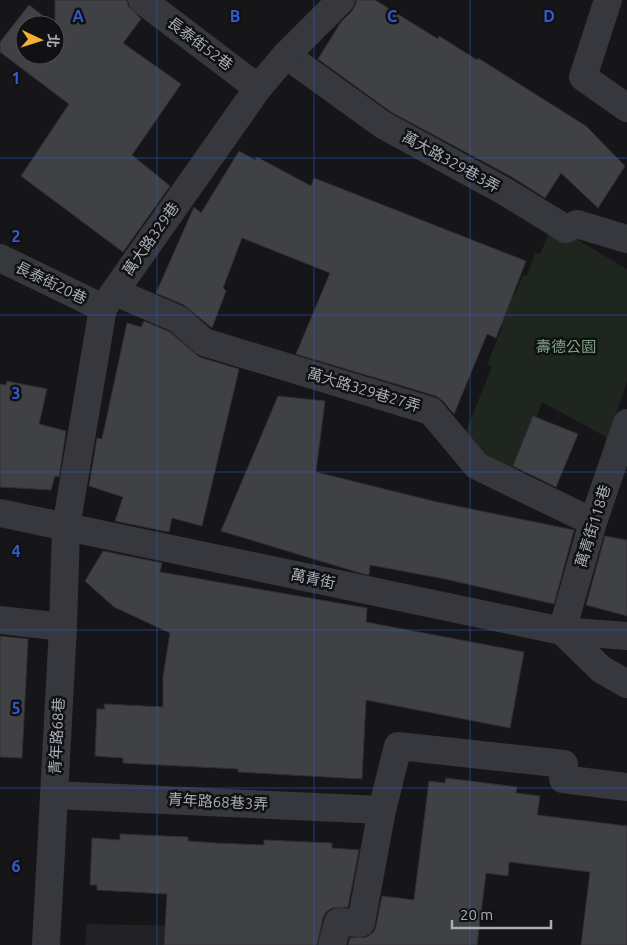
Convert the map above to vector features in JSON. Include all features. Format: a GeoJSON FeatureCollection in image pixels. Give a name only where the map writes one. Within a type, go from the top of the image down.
{"type":"FeatureCollection","features":[{"type":"Feature","properties":{"kind":"street","name":"長泰街52巷"},"geometry":{"type":"LineString","coordinates":[[142,0],[258,88]]}},
{"type":"Feature","properties":{"kind":"street","name":"萬大路329巷"},"geometry":{"type":"LineString","coordinates":[[66,527],[109,300],[258,88],[286,55],[341,0]]}},
{"type":"Feature","properties":{"kind":"street"},"geometry":{"type":"LineString","coordinates":[[608,0],[583,77],[627,108]]}},
{"type":"Feature","properties":{"kind":"street","name":"萬大路329巷3弄"},"geometry":{"type":"LineString","coordinates":[[286,55],[383,125],[504,191],[566,229],[577,224],[627,239]]}},
{"type":"Feature","properties":{"kind":"street","name":"長泰街20巷"},"geometry":{"type":"LineString","coordinates":[[0,258],[109,300]]}},
{"type":"Feature","properties":{"kind":"street","name":"萬大路329巷27弄"},"geometry":{"type":"LineString","coordinates":[[109,300],[178,319],[204,342],[431,411],[477,466],[593,522]]}},
{"type":"Feature","properties":{"kind":"street","name":"萬青街118巷"},"geometry":{"type":"LineString","coordinates":[[562,631],[593,522],[627,423]]}},
{"type":"Feature","properties":{"kind":"street","name":"萬青街"},"geometry":{"type":"LineString","coordinates":[[0,513],[562,631],[627,636]]}},
{"type":"Feature","properties":{"kind":"street","name":"青年路68巷"},"geometry":{"type":"LineString","coordinates":[[46,945],[63,627],[66,527]]}},
{"type":"Feature","properties":{"kind":"street"},"geometry":{"type":"LineString","coordinates":[[2,620],[63,627]]}},
{"type":"Feature","properties":{"kind":"street"},"geometry":{"type":"LineString","coordinates":[[562,631],[601,669],[627,684]]}},
{"type":"Feature","properties":{"kind":"street"},"geometry":{"type":"LineString","coordinates":[[332,945],[338,922],[361,923],[382,810],[398,746],[564,764],[563,778],[627,787]]}},
{"type":"Feature","properties":{"kind":"street","name":"青年路68巷3弄"},"geometry":{"type":"LineString","coordinates":[[54,795],[382,810]]}},
{"type":"Feature","properties":{"kind":"shaded area"},"geometry":{"type":"Polygon","coordinates":[[[87,924],[295,928],[294,945],[85,945],[87,924]]]}},
{"type":"Feature","properties":{"kind":"green space","name":"壽德公園"},"geometry":{"type":"Polygon","coordinates":[[[551,229],[573,237],[627,269],[627,381],[608,438],[542,402],[516,475],[485,460],[466,431],[492,367],[487,364],[503,326],[493,323],[512,293],[515,294],[523,275],[527,276],[535,253],[540,254],[551,229]]]}},
{"type":"Feature","properties":{"kind":"building"},"geometry":{"type":"Polygon","coordinates":[[[55,0],[127,0],[128,6],[141,19],[123,43],[181,84],[132,155],[170,186],[123,252],[21,176],[69,104],[17,65],[65,65],[65,15],[55,15],[55,0]]]}},
{"type":"Feature","properties":{"kind":"building"},"geometry":{"type":"Polygon","coordinates":[[[356,0],[375,0],[438,39],[439,36],[477,60],[478,58],[586,126],[625,166],[598,208],[561,173],[545,198],[512,177],[391,112],[318,59],[341,22],[352,11],[356,0]]]}},
{"type":"Feature","properties":{"kind":"building"},"geometry":{"type":"Polygon","coordinates":[[[29,5],[42,15],[21,15],[29,5]]]}},
{"type":"Feature","properties":{"kind":"building"},"geometry":{"type":"Polygon","coordinates":[[[15,23],[15,63],[0,52],[0,42],[15,23]]]}},
{"type":"Feature","properties":{"kind":"building"},"geometry":{"type":"Polygon","coordinates":[[[239,151],[255,160],[257,157],[311,186],[314,178],[526,261],[496,338],[487,334],[454,414],[436,396],[296,354],[330,273],[242,238],[223,288],[226,291],[212,328],[184,305],[156,293],[194,207],[201,213],[239,151]]]}},
{"type":"Feature","properties":{"kind":"building"},"geometry":{"type":"Polygon","coordinates":[[[144,321],[170,332],[199,357],[239,369],[202,526],[172,518],[169,532],[115,521],[123,497],[89,486],[97,438],[102,439],[127,323],[141,327],[144,321]]]}},
{"type":"Feature","properties":{"kind":"building"},"geometry":{"type":"Polygon","coordinates":[[[7,381],[47,389],[39,424],[66,431],[59,477],[55,476],[51,490],[0,487],[0,384],[6,385],[7,381]]]}},
{"type":"Feature","properties":{"kind":"building"},"geometry":{"type":"Polygon","coordinates":[[[278,396],[325,401],[316,472],[437,502],[574,530],[554,604],[445,579],[370,565],[369,575],[221,531],[278,396]]]}},
{"type":"Feature","properties":{"kind":"building"},"geometry":{"type":"Polygon","coordinates":[[[533,416],[578,434],[556,487],[513,466],[533,416]]]}},
{"type":"Feature","properties":{"kind":"building"},"geometry":{"type":"Polygon","coordinates":[[[605,536],[627,540],[627,616],[586,605],[605,536]]]}},
{"type":"Feature","properties":{"kind":"building"},"geometry":{"type":"Polygon","coordinates":[[[103,551],[162,563],[160,572],[367,608],[366,622],[524,652],[510,728],[366,700],[362,779],[238,772],[238,769],[123,763],[123,758],[95,756],[97,709],[105,709],[104,704],[163,707],[163,677],[170,633],[114,607],[85,581],[103,551]]]}},
{"type":"Feature","properties":{"kind":"building"},"geometry":{"type":"Polygon","coordinates":[[[0,636],[28,639],[22,758],[0,757],[0,636]]]}},
{"type":"Feature","properties":{"kind":"building"},"geometry":{"type":"Polygon","coordinates":[[[446,778],[517,787],[516,793],[540,796],[537,815],[627,826],[627,945],[581,945],[590,872],[509,862],[508,876],[486,873],[477,945],[348,945],[350,938],[367,937],[374,932],[382,896],[414,900],[429,781],[445,783],[446,778]]]}},
{"type":"Feature","properties":{"kind":"building"},"geometry":{"type":"Polygon","coordinates":[[[120,834],[188,837],[188,841],[216,843],[264,845],[264,840],[332,843],[332,848],[359,850],[348,907],[332,908],[326,912],[317,945],[164,945],[167,894],[97,890],[97,885],[90,885],[92,838],[120,840],[120,834]]]}}]}
